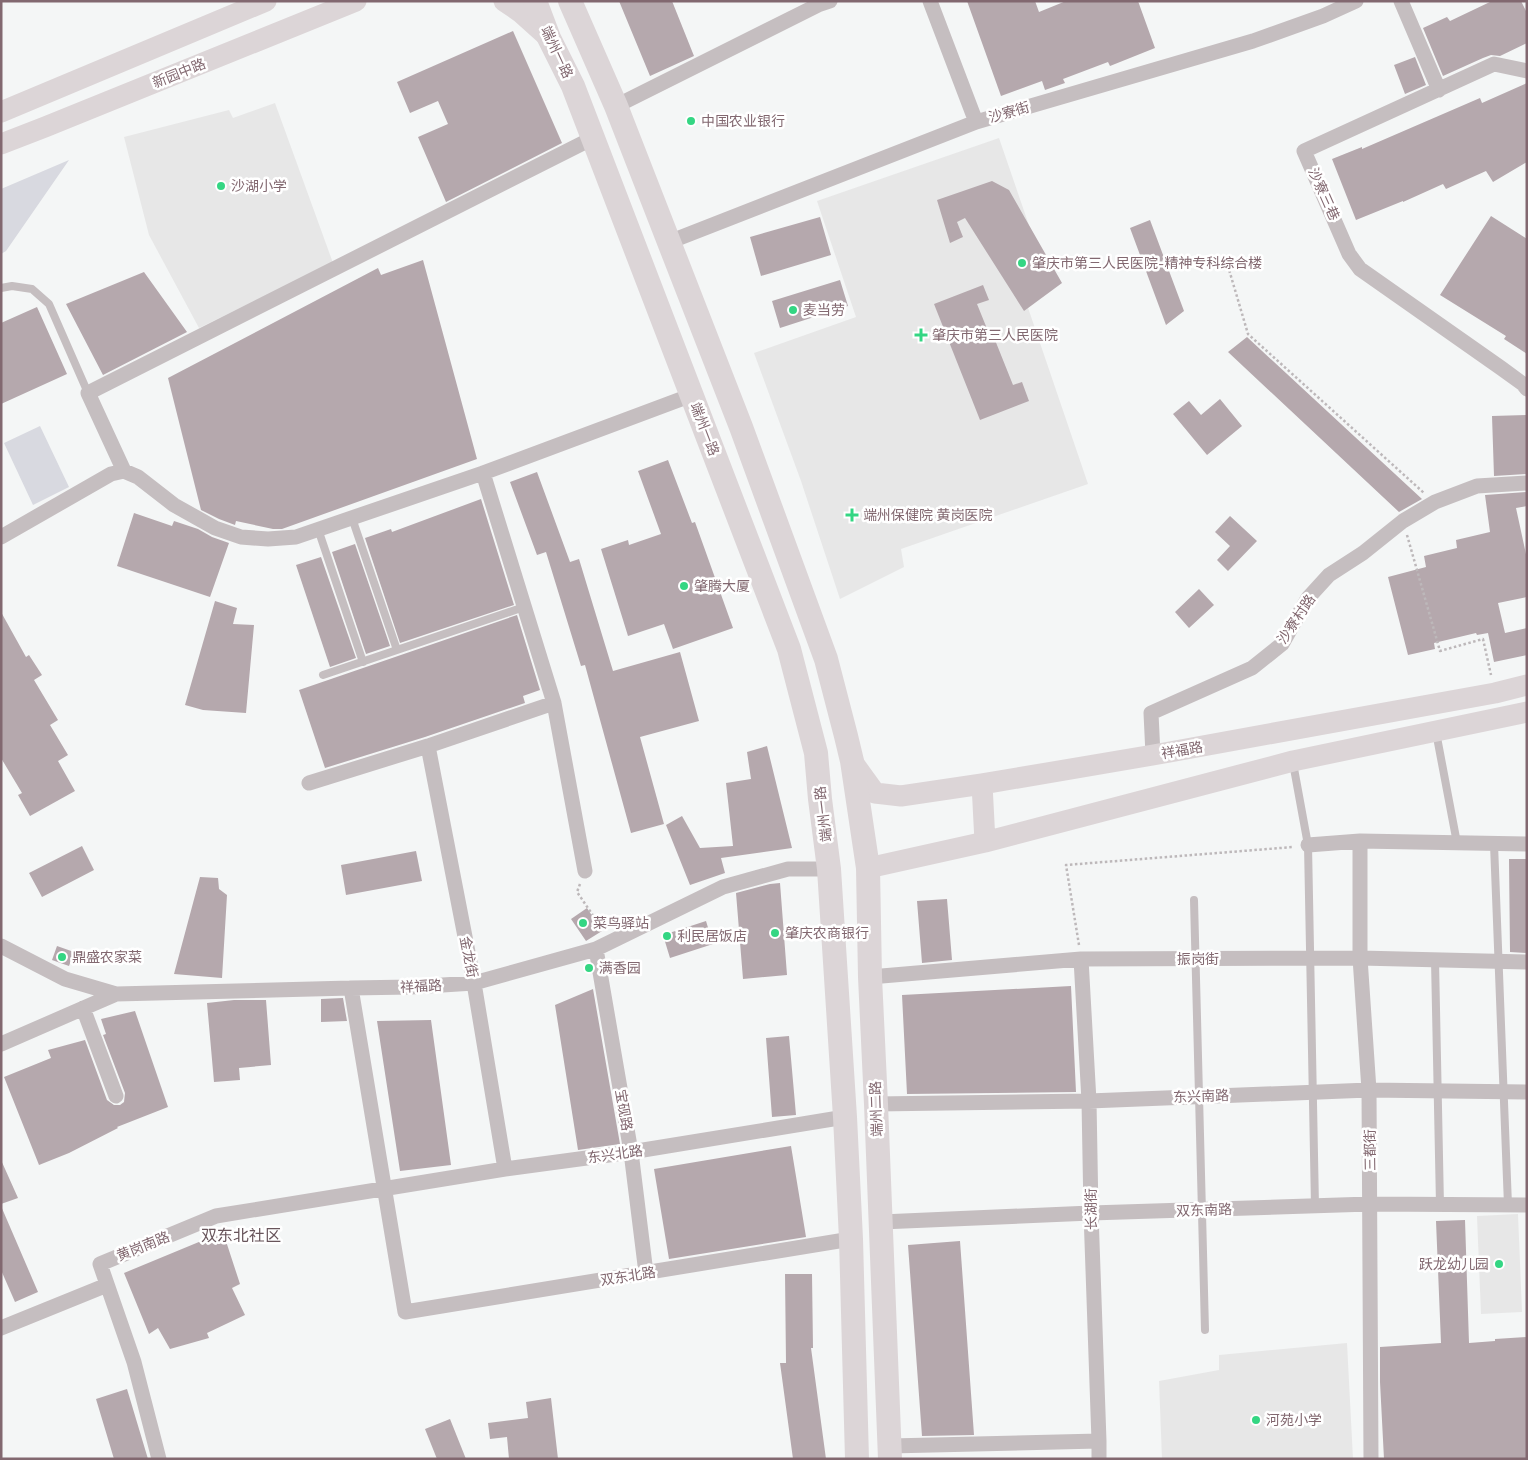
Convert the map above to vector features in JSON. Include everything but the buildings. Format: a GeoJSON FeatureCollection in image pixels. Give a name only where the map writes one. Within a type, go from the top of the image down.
{"type":"FeatureCollection","features":[{"type":"Feature","properties":{"kind":"main road","name":"端州一路"},"geometry":{"type":"LineString","coordinates":[[535,1],[573,86],[789,649],[816,753],[829,869]]}},
{"type":"Feature","properties":{"kind":"main road"},"geometry":{"type":"LineString","coordinates":[[570,1],[616,106],[738,419],[826,659],[852,761]]}},
{"type":"Feature","properties":{"kind":"main road"},"geometry":{"type":"LineString","coordinates":[[573,86],[602,74]]}},
{"type":"Feature","properties":{"kind":"main road","name":"端州二路"},"geometry":{"type":"LineString","coordinates":[[852,761],[868,868],[870,978],[890,1452]]}},
{"type":"Feature","properties":{"kind":"main road"},"geometry":{"type":"LineString","coordinates":[[829,869],[852,1239],[857,1459]]}},
{"type":"Feature","properties":{"kind":"street"},"geometry":{"type":"LineString","coordinates":[[1,112],[266,1]]}},
{"type":"Feature","properties":{"kind":"street"},"geometry":{"type":"LineString","coordinates":[[504,1],[550,38]]}},
{"type":"Feature","properties":{"kind":"street"},"geometry":{"type":"LineString","coordinates":[[616,106],[818,5],[830,1]]}},
{"type":"Feature","properties":{"kind":"street"},"geometry":{"type":"LineString","coordinates":[[930,1],[976,122]]}},
{"type":"Feature","properties":{"kind":"street","name":"沙寮街"},"geometry":{"type":"LineString","coordinates":[[669,242],[976,122],[1253,41],[1323,16],[1356,1]]}},
{"type":"Feature","properties":{"kind":"street"},"geometry":{"type":"LineString","coordinates":[[1401,1],[1439,90]]}},
{"type":"Feature","properties":{"kind":"street","name":"新园中路"},"geometry":{"type":"LineString","coordinates":[[2,143],[45,128],[343,3]]}},
{"type":"Feature","properties":{"kind":"street","name":"沙寮三巷"},"geometry":{"type":"LineString","coordinates":[[1527,71],[1494,64],[1304,151],[1349,254],[1360,269],[1501,368],[1527,389]]}},
{"type":"Feature","properties":{"kind":"street"},"geometry":{"type":"LineString","coordinates":[[124,471],[88,393],[593,138]]}},
{"type":"Feature","properties":{"kind":"street"},"geometry":{"type":"LineString","coordinates":[[1,537],[110,474],[124,471],[138,477],[174,505],[215,528],[241,536],[268,540],[296,536],[482,473],[692,395]]}},
{"type":"Feature","properties":{"kind":"street"},"geometry":{"type":"LineString","coordinates":[[482,473],[554,703],[585,871]]}},
{"type":"Feature","properties":{"kind":"street","name":"沙寮村路"},"geometry":{"type":"LineString","coordinates":[[1153,755],[1151,713],[1252,668],[1282,644],[1308,598],[1328,575],[1363,553],[1403,522],[1435,502],[1478,486],[1527,483]]}},
{"type":"Feature","properties":{"kind":"street","name":"祥福路"},"geometry":{"type":"LineString","coordinates":[[852,761],[875,793],[901,796],[1153,755],[1527,686]]}},
{"type":"Feature","properties":{"kind":"street"},"geometry":{"type":"LineString","coordinates":[[309,783],[428,746],[554,703]]}},
{"type":"Feature","properties":{"kind":"street"},"geometry":{"type":"LineString","coordinates":[[868,868],[985,842],[1293,761],[1527,712]]}},
{"type":"Feature","properties":{"kind":"street","name":"金龙街"},"geometry":{"type":"LineString","coordinates":[[428,746],[474,983],[505,1169]]}},
{"type":"Feature","properties":{"kind":"street"},"geometry":{"type":"LineString","coordinates":[[982,784],[985,842]]}},
{"type":"Feature","properties":{"kind":"street"},"geometry":{"type":"LineString","coordinates":[[1308,845],[1360,841],[1527,844]]}},
{"type":"Feature","properties":{"kind":"street","name":"三都街"},"geometry":{"type":"LineString","coordinates":[[1360,841],[1360,958],[1369,1090],[1371,1459]]}},
{"type":"Feature","properties":{"kind":"street","name":"祥福路"},"geometry":{"type":"LineString","coordinates":[[1,1044],[116,994],[411,987],[474,983],[596,949],[723,887],[788,869],[829,869]]}},
{"type":"Feature","properties":{"kind":"street"},"geometry":{"type":"LineString","coordinates":[[1,946],[65,979],[116,994]]}},
{"type":"Feature","properties":{"kind":"street","name":"宝砚路"},"geometry":{"type":"LineString","coordinates":[[596,949],[631,1152],[646,1272]]}},
{"type":"Feature","properties":{"kind":"street","name":"振岗街"},"geometry":{"type":"LineString","coordinates":[[870,978],[1081,959],[1360,958],[1527,962]]}},
{"type":"Feature","properties":{"kind":"street","name":"长湖街"},"geometry":{"type":"LineString","coordinates":[[1081,959],[1089,1101],[1098,1459]]}},
{"type":"Feature","properties":{"kind":"street"},"geometry":{"type":"LineString","coordinates":[[351,988],[385,1190]]}},
{"type":"Feature","properties":{"kind":"street"},"geometry":{"type":"LineString","coordinates":[[83,1008],[116,1096]]}},
{"type":"Feature","properties":{"kind":"street","name":"东兴南路"},"geometry":{"type":"LineString","coordinates":[[876,1104],[1089,1101],[1369,1090],[1527,1092]]}},
{"type":"Feature","properties":{"kind":"street","name":"东兴北路"},"geometry":{"type":"LineString","coordinates":[[385,1190],[505,1169],[631,1152],[845,1117]]}},
{"type":"Feature","properties":{"kind":"street","name":"黄岗南路"},"geometry":{"type":"LineString","coordinates":[[159,1459],[134,1362],[100,1264],[216,1216],[385,1190]]}},
{"type":"Feature","properties":{"kind":"street","name":"双东北路"},"geometry":{"type":"LineString","coordinates":[[385,1190],[405,1312],[852,1239]]}},
{"type":"Feature","properties":{"kind":"street","name":"双东南路"},"geometry":{"type":"LineString","coordinates":[[881,1222],[1370,1204],[1527,1206]]}},
{"type":"Feature","properties":{"kind":"street"},"geometry":{"type":"LineString","coordinates":[[1,1328],[107,1285]]}},
{"type":"Feature","properties":{"kind":"street"},"geometry":{"type":"LineString","coordinates":[[890,1452],[1099,1441]]}},
{"type":"Feature","properties":{"kind":"lane"},"geometry":{"type":"LineString","coordinates":[[1,288],[12,286],[32,289],[49,304],[88,393]]}},
{"type":"Feature","properties":{"kind":"lane"},"geometry":{"type":"LineString","coordinates":[[352,518],[397,650]]}},
{"type":"Feature","properties":{"kind":"lane"},"geometry":{"type":"LineString","coordinates":[[318,529],[363,662]]}},
{"type":"Feature","properties":{"kind":"lane"},"geometry":{"type":"LineString","coordinates":[[323,675],[524,607]]}},
{"type":"Feature","properties":{"kind":"lane"},"geometry":{"type":"LineString","coordinates":[[1436,731],[1458,843]]}},
{"type":"Feature","properties":{"kind":"lane"},"geometry":{"type":"LineString","coordinates":[[1293,761],[1308,845],[1315,1206]]}},
{"type":"Feature","properties":{"kind":"lane"},"geometry":{"type":"LineString","coordinates":[[1494,844],[1508,1205]]}},
{"type":"Feature","properties":{"kind":"lane"},"geometry":{"type":"LineString","coordinates":[[1194,900],[1204,1330]]}},
{"type":"Feature","properties":{"kind":"lane"},"geometry":{"type":"LineString","coordinates":[[1435,960],[1440,1205]]}},
{"type":"Feature","properties":{"kind":"path"},"geometry":{"type":"LineString","coordinates":[[1225,256],[1248,334],[1435,502]]}},
{"type":"Feature","properties":{"kind":"path"},"geometry":{"type":"LineString","coordinates":[[1403,522],[1440,651],[1483,639],[1495,693]]}},
{"type":"Feature","properties":{"kind":"path"},"geometry":{"type":"LineString","coordinates":[[1081,959],[1066,864],[1308,845]]}},
{"type":"Feature","properties":{"kind":"path"},"geometry":{"type":"LineString","coordinates":[[585,871],[577,892],[610,941]]}},
{"type":"Feature","properties":{"kind":"shaded area","name":"沙湖小学"},"geometry":{"type":"Polygon","coordinates":[[[275,103],[333,263],[199,328],[149,235],[124,137],[229,110],[233,118],[275,103]]]}},
{"type":"Feature","properties":{"kind":"shaded area","name":"肇庆市第三人民医院"},"geometry":{"type":"Polygon","coordinates":[[[999,138],[1033,237],[1007,246],[1088,484],[901,549],[904,567],[840,599],[801,481],[754,353],[856,317],[817,201],[999,138]]]}},
{"type":"Feature","properties":{"kind":"shaded area"},"geometry":{"type":"Polygon","coordinates":[[[69,160],[6,251],[1,254],[1,189],[69,160]]]}},
{"type":"Feature","properties":{"kind":"shaded area"},"geometry":{"type":"Polygon","coordinates":[[[40,426],[69,487],[33,505],[4,443],[40,426]]]}},
{"type":"Feature","properties":{"kind":"shaded area","name":"跃龙幼儿园"},"geometry":{"type":"Polygon","coordinates":[[[1518,1214],[1522,1312],[1481,1314],[1477,1216],[1518,1214]]]}},
{"type":"Feature","properties":{"kind":"shaded area","name":"河苑小学"},"geometry":{"type":"Polygon","coordinates":[[[1347,1343],[1353,1459],[1162,1459],[1159,1381],[1219,1370],[1219,1355],[1347,1343]]]}},
{"type":"Feature","properties":{"kind":"place","name":"中国农业银行"},"geometry":{"type":"Point","coordinates":[691,121]}},
{"type":"Feature","properties":{"kind":"place","name":"沙湖小学"},"geometry":{"type":"Point","coordinates":[221,186]}},
{"type":"Feature","properties":{"kind":"place","name":"肇庆市第三人民医院-精神专科综合楼"},"geometry":{"type":"Point","coordinates":[1022,263]}},
{"type":"Feature","properties":{"kind":"place","name":"麦当劳"},"geometry":{"type":"Point","coordinates":[793,310]}},
{"type":"Feature","properties":{"kind":"place","name":"肇庆市第三人民医院"},"geometry":{"type":"Point","coordinates":[921,335]}},
{"type":"Feature","properties":{"kind":"place","name":"端州保健院 黄岗医院"},"geometry":{"type":"Point","coordinates":[852,515]}},
{"type":"Feature","properties":{"kind":"place","name":"肇腾大厦"},"geometry":{"type":"Point","coordinates":[684,586]}},
{"type":"Feature","properties":{"kind":"place","name":"菜鸟驿站"},"geometry":{"type":"Point","coordinates":[583,923]}},
{"type":"Feature","properties":{"kind":"place","name":"肇庆农商银行"},"geometry":{"type":"Point","coordinates":[775,933]}},
{"type":"Feature","properties":{"kind":"place","name":"利民居饭店"},"geometry":{"type":"Point","coordinates":[667,936]}},
{"type":"Feature","properties":{"kind":"place","name":"鼎盛农家菜"},"geometry":{"type":"Point","coordinates":[62,957]}},
{"type":"Feature","properties":{"kind":"place","name":"满香园"},"geometry":{"type":"Point","coordinates":[589,968]}},
{"type":"Feature","properties":{"kind":"place","name":"跃龙幼儿园"},"geometry":{"type":"Point","coordinates":[1499,1264]}},
{"type":"Feature","properties":{"kind":"place","name":"河苑小学"},"geometry":{"type":"Point","coordinates":[1256,1420]}},
{"type":"Feature","properties":{"kind":"district","name":"双东北社区"},"geometry":{"type":"Point","coordinates":[241,1235]}}]}
